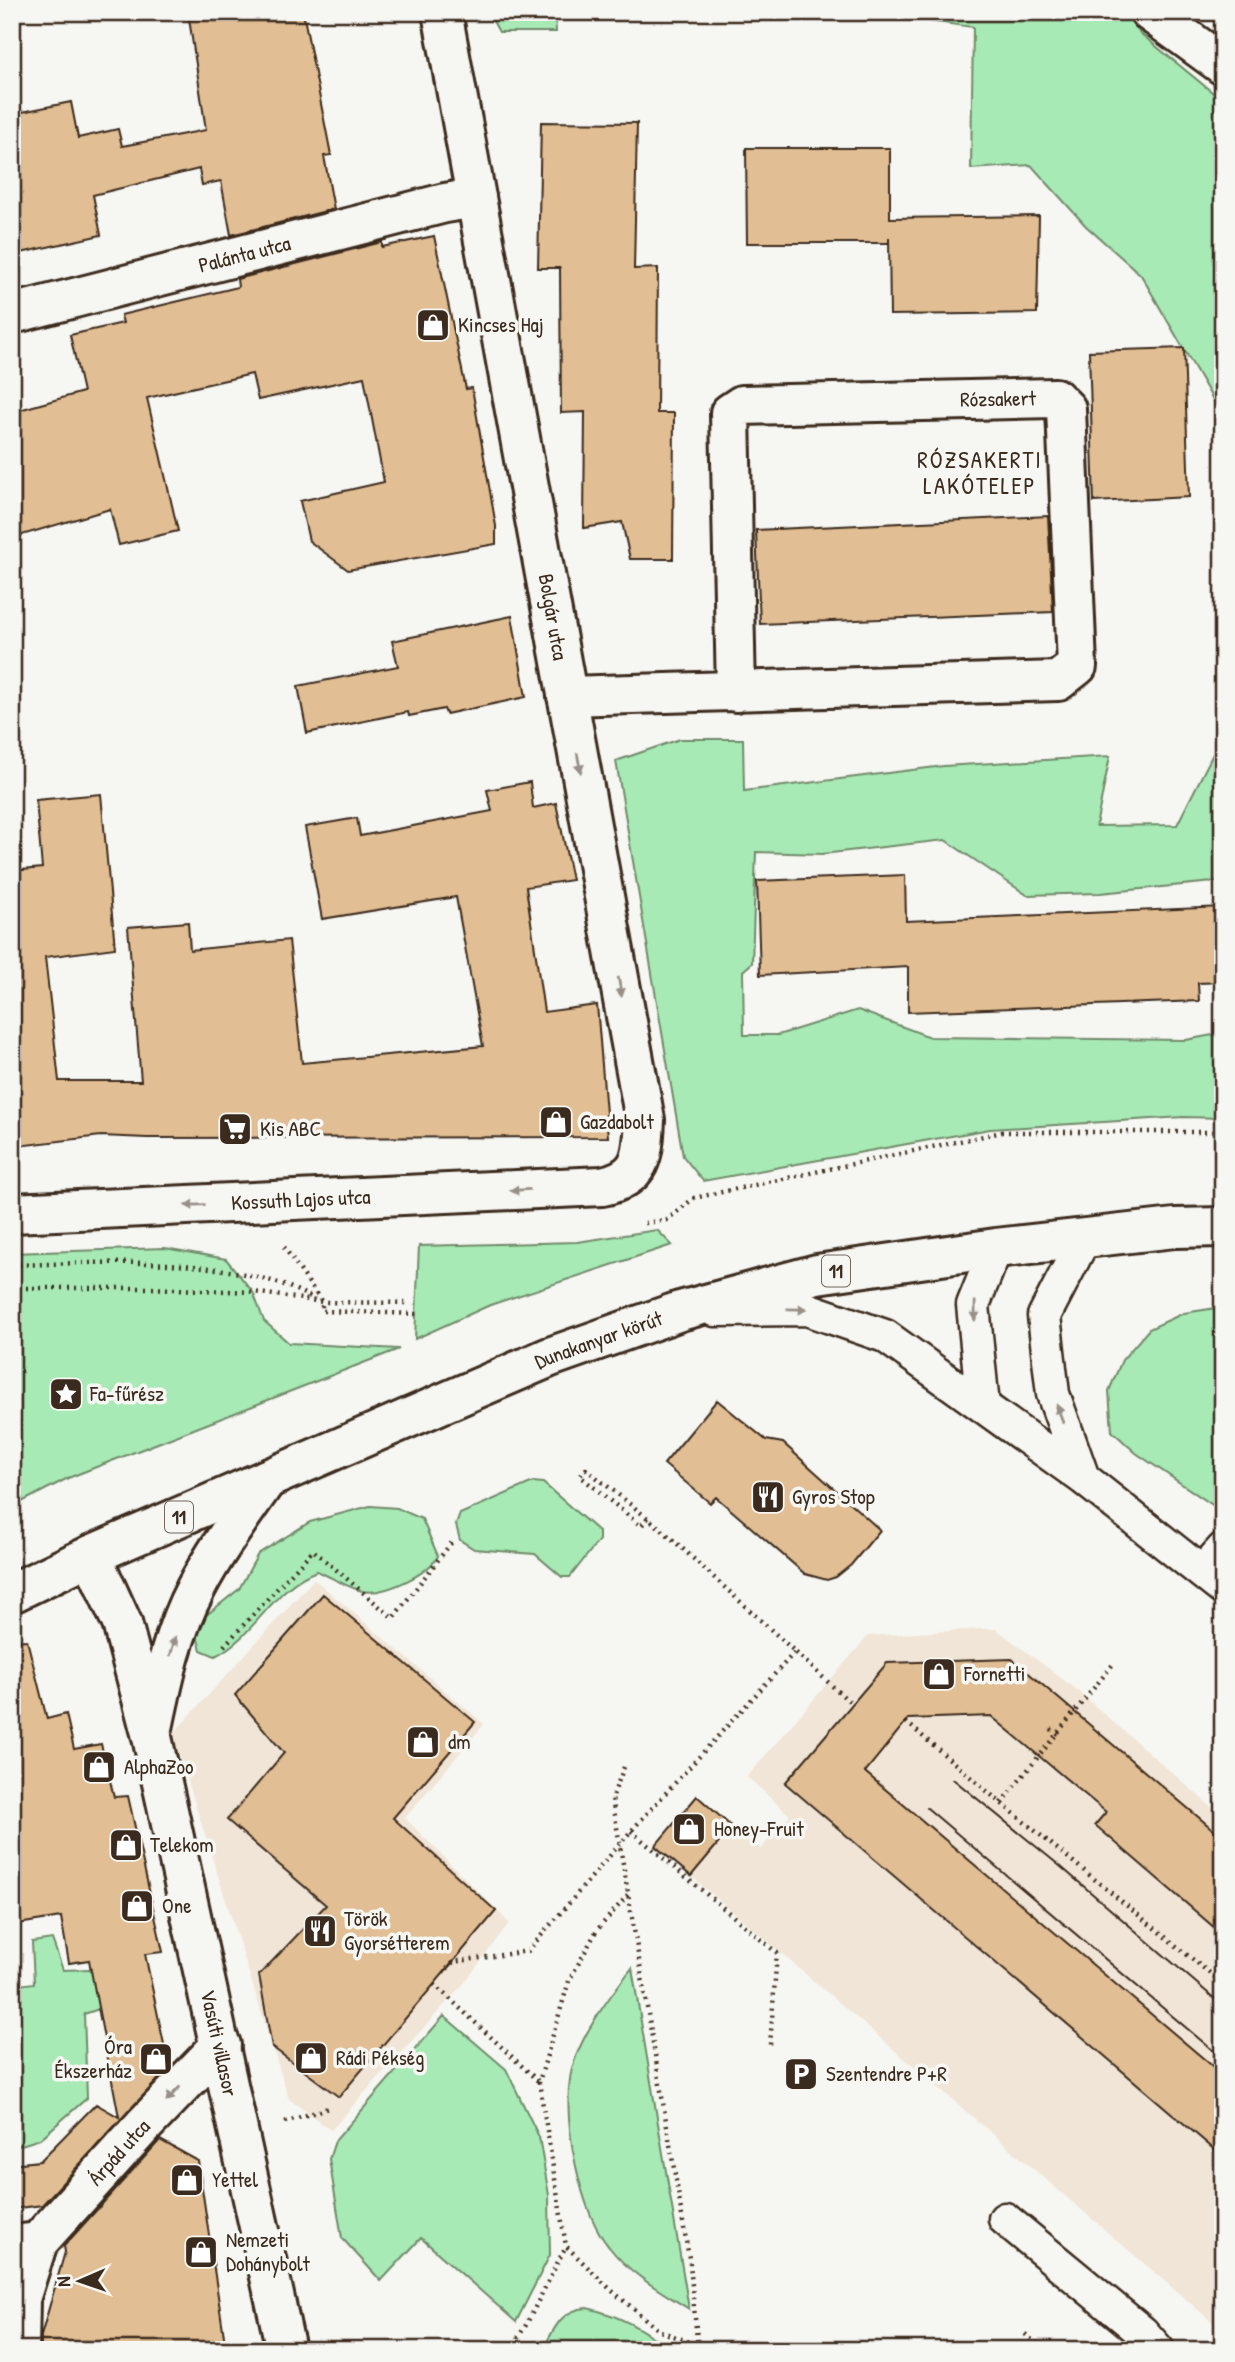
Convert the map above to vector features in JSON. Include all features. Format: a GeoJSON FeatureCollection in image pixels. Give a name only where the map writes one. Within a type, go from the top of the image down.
{"type":"FeatureCollection","features":[{"type":"Feature","properties":{"kind":"street","name":"Bolgár utca"},"geometry":{"type":"LineString","coordinates":[[442,12],[645,1120],[641,1161],[632,1172],[619,1182],[589,1187]]}},
{"type":"Feature","properties":{"kind":"street"},"geometry":{"type":"LineString","coordinates":[[1150,12],[1223,65]]}},
{"type":"Feature","properties":{"kind":"street","name":"Palánta utca"},"geometry":{"type":"LineString","coordinates":[[12,314],[445,203],[476,198]]}},
{"type":"Feature","properties":{"kind":"street","name":"Rózsakert"},"geometry":{"type":"LineString","coordinates":[[567,696],[736,692],[1058,681],[1077,666],[1066,409],[1055,398],[742,405],[730,413],[736,692]]}},
{"type":"Feature","properties":{"kind":"street","name":"Kossuth Lajos utca"},"geometry":{"type":"LineString","coordinates":[[12,1213],[589,1187]]}},
{"type":"Feature","properties":{"kind":"street","name":"Dunakanyar körút"},"geometry":{"type":"LineString","coordinates":[[12,1593],[91,1555],[550,1357],[680,1311],[817,1274],[1085,1237],[1175,1228],[1223,1227]]}},
{"type":"Feature","properties":{"kind":"street","name":"Vasúti villasor"},"geometry":{"type":"LineString","coordinates":[[152,1737],[166,1670],[194,1590],[221,1545],[267,1479]]}},
{"type":"Feature","properties":{"kind":"street","name":"Vasúti villasor"},"geometry":{"type":"LineString","coordinates":[[91,1555],[122,1623],[152,1737],[286,2350]]}},
{"type":"Feature","properties":{"kind":"street","name":"Árpád utca"},"geometry":{"type":"LineString","coordinates":[[25,2244],[221,2045]]}},
{"type":"Feature","properties":{"kind":"street"},"geometry":{"type":"LineString","coordinates":[[19,2350],[25,2244]]}},
{"type":"Feature","properties":{"kind":"lane"},"geometry":{"type":"LineString","coordinates":[[1083,1478],[1053,1394],[1044,1316],[1085,1237]]}},
{"type":"Feature","properties":{"kind":"lane"},"geometry":{"type":"LineString","coordinates":[[983,1406],[973,1305],[996,1248]]}},
{"type":"Feature","properties":{"kind":"lane"},"geometry":{"type":"LineString","coordinates":[[680,1311],[807,1309],[885,1336],[1216,1570]]}},
{"type":"Feature","properties":{"kind":"lane"},"geometry":{"type":"LineString","coordinates":[[1005,2219],[1142,2332],[1158,2350]]}},
{"type":"Feature","properties":{"kind":"path"},"geometry":{"type":"LineString","coordinates":[[641,1223],[667,1220],[694,1198],[1002,1132],[1223,1132]]}},
{"type":"Feature","properties":{"kind":"path"},"geometry":{"type":"LineString","coordinates":[[281,1242],[294,1242]]}},
{"type":"Feature","properties":{"kind":"path"},"geometry":{"type":"LineString","coordinates":[[12,1265],[123,1263],[206,1267],[276,1282],[322,1302]]}},
{"type":"Feature","properties":{"kind":"path"},"geometry":{"type":"LineString","coordinates":[[12,1288],[149,1288],[240,1292],[322,1302],[410,1303]]}},
{"type":"Feature","properties":{"kind":"path"},"geometry":{"type":"LineString","coordinates":[[322,1302],[322,1311],[416,1314]]}},
{"type":"Feature","properties":{"kind":"path"},"geometry":{"type":"LineString","coordinates":[[648,1518],[641,1526],[580,1476],[586,1469],[648,1518],[852,1704]]}},
{"type":"Feature","properties":{"kind":"path"},"geometry":{"type":"LineString","coordinates":[[218,1651],[313,1550],[393,1618],[452,1542]]}},
{"type":"Feature","properties":{"kind":"path"},"geometry":{"type":"LineString","coordinates":[[447,1969],[453,1962],[528,1951],[619,1844],[794,1653]]}},
{"type":"Feature","properties":{"kind":"path"},"geometry":{"type":"LineString","coordinates":[[1001,1803],[1114,1663]]}},
{"type":"Feature","properties":{"kind":"path"},"geometry":{"type":"LineString","coordinates":[[906,1722],[1223,1984]]}},
{"type":"Feature","properties":{"kind":"path"},"geometry":{"type":"LineString","coordinates":[[1051,1729],[1058,1734]]}},
{"type":"Feature","properties":{"kind":"path"},"geometry":{"type":"LineString","coordinates":[[566,2246],[610,2289],[660,2331],[698,2348],[690,2264],[612,1798],[624,1767]]}},
{"type":"Feature","properties":{"kind":"path"},"geometry":{"type":"LineString","coordinates":[[631,1831],[778,1953],[770,2045]]}},
{"type":"Feature","properties":{"kind":"path"},"geometry":{"type":"LineString","coordinates":[[510,2350],[526,2325],[566,2246],[539,2082],[569,1981],[597,1930],[628,1895]]}},
{"type":"Feature","properties":{"kind":"path"},"geometry":{"type":"LineString","coordinates":[[434,1983],[539,2082]]}},
{"type":"Feature","properties":{"kind":"path"},"geometry":{"type":"LineString","coordinates":[[1025,2334],[1044,2350]]}},
{"type":"Feature","properties":{"kind":"shaded area"},"geometry":{"type":"Polygon","coordinates":[[[314,1579],[484,1724],[405,1818],[509,1923],[465,1982],[331,2130],[289,2099],[173,1734],[314,1579]]]}},
{"type":"Feature","properties":{"kind":"shaded area"},"geometry":{"type":"Polygon","coordinates":[[[996,1629],[1073,1687],[1223,1817],[1223,2331],[691,1876],[732,1827],[761,1849],[790,1815],[747,1777],[868,1636],[996,1629]]]}},
{"type":"Feature","properties":{"kind":"green space"},"geometry":{"type":"Polygon","coordinates":[[[488,12],[555,12],[556,32],[499,32],[488,12]]]}},
{"type":"Feature","properties":{"kind":"green space"},"geometry":{"type":"Polygon","coordinates":[[[861,12],[1128,12],[1140,33],[1223,101],[1223,417],[1141,275],[1086,226],[1031,165],[971,169],[973,27],[861,12]]]}},
{"type":"Feature","properties":{"kind":"green space"},"geometry":{"type":"Polygon","coordinates":[[[1223,734],[1223,881],[1100,893],[1027,895],[945,840],[822,854],[756,852],[752,963],[743,971],[744,1035],[778,1035],[858,1010],[930,1037],[1186,1040],[1223,1033],[1223,1118],[1183,1117],[990,1129],[703,1181],[683,1156],[616,761],[680,739],[743,739],[744,791],[944,766],[1110,756],[1096,826],[1177,825],[1223,734]]]}},
{"type":"Feature","properties":{"kind":"green space"},"geometry":{"type":"Polygon","coordinates":[[[657,1230],[672,1245],[490,1305],[415,1339],[419,1246],[577,1242],[657,1230]]]}},
{"type":"Feature","properties":{"kind":"green space"},"geometry":{"type":"Polygon","coordinates":[[[165,1248],[226,1259],[253,1292],[264,1321],[289,1343],[399,1349],[68,1478],[12,1507],[12,1253],[165,1248]]]}},
{"type":"Feature","properties":{"kind":"green space"},"geometry":{"type":"Polygon","coordinates":[[[1223,1307],[1223,1512],[1136,1453],[1112,1431],[1109,1391],[1122,1360],[1149,1329],[1184,1313],[1223,1307]]]}},
{"type":"Feature","properties":{"kind":"green space"},"geometry":{"type":"Polygon","coordinates":[[[533,1482],[543,1483],[599,1532],[599,1540],[570,1577],[562,1577],[535,1554],[474,1549],[460,1540],[456,1525],[460,1514],[533,1482]]]}},
{"type":"Feature","properties":{"kind":"green space"},"geometry":{"type":"Polygon","coordinates":[[[370,1506],[397,1508],[422,1519],[438,1556],[433,1563],[404,1582],[371,1592],[356,1589],[317,1571],[288,1588],[229,1647],[215,1656],[201,1650],[197,1636],[204,1617],[239,1589],[258,1554],[310,1522],[370,1506]]]}},
{"type":"Feature","properties":{"kind":"green space"},"geometry":{"type":"Polygon","coordinates":[[[52,1939],[63,1970],[119,1968],[120,2002],[84,2014],[87,2098],[40,2139],[12,2148],[12,1986],[34,1983],[32,1942],[52,1939]]]}},
{"type":"Feature","properties":{"kind":"green space"},"geometry":{"type":"Polygon","coordinates":[[[632,1968],[689,2309],[636,2274],[609,2247],[590,2212],[576,2166],[568,2097],[573,2065],[594,2021],[632,1968]]]}},
{"type":"Feature","properties":{"kind":"green space"},"geometry":{"type":"Polygon","coordinates":[[[444,2016],[506,2069],[539,2137],[549,2195],[550,2255],[516,2322],[421,2238],[381,2281],[342,2238],[329,2159],[335,2141],[444,2016]]]}},
{"type":"Feature","properties":{"kind":"green space"},"geometry":{"type":"Polygon","coordinates":[[[587,2308],[631,2324],[671,2350],[543,2349],[564,2316],[587,2308]]]}},
{"type":"Feature","properties":{"kind":"building"},"geometry":{"type":"Polygon","coordinates":[[[188,12],[303,12],[331,155],[324,156],[334,209],[231,235],[221,181],[202,185],[199,169],[93,195],[101,235],[12,255],[12,114],[71,102],[78,138],[118,129],[122,146],[206,130],[188,12]]]}},
{"type":"Feature","properties":{"kind":"building"},"geometry":{"type":"Polygon","coordinates":[[[541,122],[637,123],[634,269],[658,268],[657,413],[674,413],[673,559],[630,559],[622,522],[584,528],[585,412],[561,413],[560,268],[538,268],[541,122]]]}},
{"type":"Feature","properties":{"kind":"building"},"geometry":{"type":"Polygon","coordinates":[[[746,148],[890,148],[890,218],[1039,216],[1037,313],[890,315],[889,237],[889,243],[747,243],[746,148]]]}},
{"type":"Feature","properties":{"kind":"building"},"geometry":{"type":"Polygon","coordinates":[[[434,236],[466,389],[472,388],[496,526],[496,544],[348,570],[309,541],[300,501],[384,482],[364,377],[258,400],[252,374],[147,398],[178,531],[119,545],[110,509],[12,538],[12,412],[83,392],[70,335],[123,323],[121,315],[238,287],[237,279],[382,242],[382,247],[434,236]]]}},
{"type":"Feature","properties":{"kind":"building"},"geometry":{"type":"Polygon","coordinates":[[[1184,348],[1189,497],[1094,502],[1089,351],[1184,348]]]}},
{"type":"Feature","properties":{"kind":"building"},"geometry":{"type":"Polygon","coordinates":[[[1048,516],[1053,612],[760,624],[756,530],[1048,516]]]}},
{"type":"Feature","properties":{"kind":"building"},"geometry":{"type":"Polygon","coordinates":[[[512,616],[526,697],[446,714],[444,709],[409,716],[408,712],[307,733],[298,686],[398,666],[392,641],[512,616]]]}},
{"type":"Feature","properties":{"kind":"building"},"geometry":{"type":"Polygon","coordinates":[[[530,782],[533,808],[556,803],[572,880],[526,887],[544,1012],[597,1005],[608,1137],[101,1136],[18,1146],[12,1113],[12,871],[42,868],[36,800],[101,794],[115,948],[45,957],[59,1081],[141,1081],[128,927],[188,922],[190,950],[289,940],[302,1063],[483,1046],[456,897],[322,919],[305,827],[357,818],[360,836],[492,811],[487,790],[530,782]]]}},
{"type":"Feature","properties":{"kind":"building"},"geometry":{"type":"Polygon","coordinates":[[[905,875],[906,921],[1223,907],[1223,982],[1198,983],[1199,1001],[908,1012],[908,967],[760,975],[757,881],[905,875]]]}},
{"type":"Feature","properties":{"kind":"building"},"geometry":{"type":"Polygon","coordinates":[[[717,1400],[766,1440],[783,1443],[880,1530],[851,1565],[836,1577],[827,1580],[805,1574],[716,1497],[710,1503],[664,1464],[717,1400]]]}},
{"type":"Feature","properties":{"kind":"building"},"geometry":{"type":"Polygon","coordinates":[[[323,1594],[475,1722],[393,1818],[496,1911],[339,2097],[272,2047],[259,1975],[326,1905],[227,1820],[284,1753],[235,1695],[323,1594]]]}},
{"type":"Feature","properties":{"kind":"building"},"geometry":{"type":"Polygon","coordinates":[[[27,1640],[47,1719],[66,1714],[74,1749],[101,1744],[114,1797],[128,1796],[163,1952],[145,1954],[169,2068],[42,2205],[12,2209],[12,2164],[40,2161],[96,2104],[119,2117],[89,1960],[69,1963],[61,1917],[12,1925],[12,1641],[27,1640]]]}},
{"type":"Feature","properties":{"kind":"building"},"geometry":{"type":"Polygon","coordinates":[[[1012,1659],[1223,1838],[1223,1935],[1095,1825],[1106,1812],[991,1716],[908,1719],[865,1772],[1223,2075],[1223,2157],[785,1783],[887,1663],[1012,1659]]]}},
{"type":"Feature","properties":{"kind":"building"},"geometry":{"type":"Polygon","coordinates":[[[697,1796],[732,1827],[691,1876],[655,1846],[697,1796]]]}},
{"type":"Feature","properties":{"kind":"building"},"geometry":{"type":"Polygon","coordinates":[[[160,2140],[198,2161],[226,2350],[41,2350],[41,2336],[65,2252],[64,2246],[160,2140]]]}},
{"type":"Feature","properties":{"kind":"tram line"},"geometry":{"type":"LineString","coordinates":[[953,1779],[1060,1866],[1223,2006]]}},
{"type":"Feature","properties":{"kind":"tram line"},"geometry":{"type":"LineString","coordinates":[[927,1808],[1223,2059]]}},
{"type":"Feature","properties":{"kind":"place","name":"Kincses Haj"},"geometry":{"type":"Point","coordinates":[433,325]}},
{"type":"Feature","properties":{"kind":"place","name":"Gazdabolt"},"geometry":{"type":"Point","coordinates":[556,1122]}},
{"type":"Feature","properties":{"kind":"place","name":"Kis ABC"},"geometry":{"type":"Point","coordinates":[235,1129]}},
{"type":"Feature","properties":{"kind":"place","name":"Fa-fűrész"},"geometry":{"type":"Point","coordinates":[66,1394]}},
{"type":"Feature","properties":{"kind":"place","name":"Gyros Stop"},"geometry":{"type":"Point","coordinates":[768,1497]}},
{"type":"Feature","properties":{"kind":"place","name":"Fornetti"},"geometry":{"type":"Point","coordinates":[939,1674]}},
{"type":"Feature","properties":{"kind":"place","name":"dm"},"geometry":{"type":"Point","coordinates":[423,1742]}},
{"type":"Feature","properties":{"kind":"place","name":"AlphaZoo"},"geometry":{"type":"Point","coordinates":[99,1767]}},
{"type":"Feature","properties":{"kind":"place","name":"Honey-Fruit"},"geometry":{"type":"Point","coordinates":[689,1829]}},
{"type":"Feature","properties":{"kind":"place","name":"Telekom"},"geometry":{"type":"Point","coordinates":[126,1845]}},
{"type":"Feature","properties":{"kind":"place","name":"One"},"geometry":{"type":"Point","coordinates":[137,1906]}},
{"type":"Feature","properties":{"kind":"place","name":"Török Gyorsétterem"},"geometry":{"type":"Point","coordinates":[320,1931]}},
{"type":"Feature","properties":{"kind":"place","name":"Rádi Pékség"},"geometry":{"type":"Point","coordinates":[311,2058]}},
{"type":"Feature","properties":{"kind":"place","name":"Óra Ékszerház"},"geometry":{"type":"Point","coordinates":[156,2059]}},
{"type":"Feature","properties":{"kind":"place","name":"Szentendre P+R"},"geometry":{"type":"Point","coordinates":[801,2074]}},
{"type":"Feature","properties":{"kind":"place","name":"Yettel"},"geometry":{"type":"Point","coordinates":[187,2180]}},
{"type":"Feature","properties":{"kind":"place","name":"Nemzeti Dohánybolt"},"geometry":{"type":"Point","coordinates":[201,2252]}},
{"type":"Feature","properties":{"kind":"district","name":"RÓZSAKERTI LAKÓTELEP"},"geometry":{"type":"Point","coordinates":[980,473]}}]}
